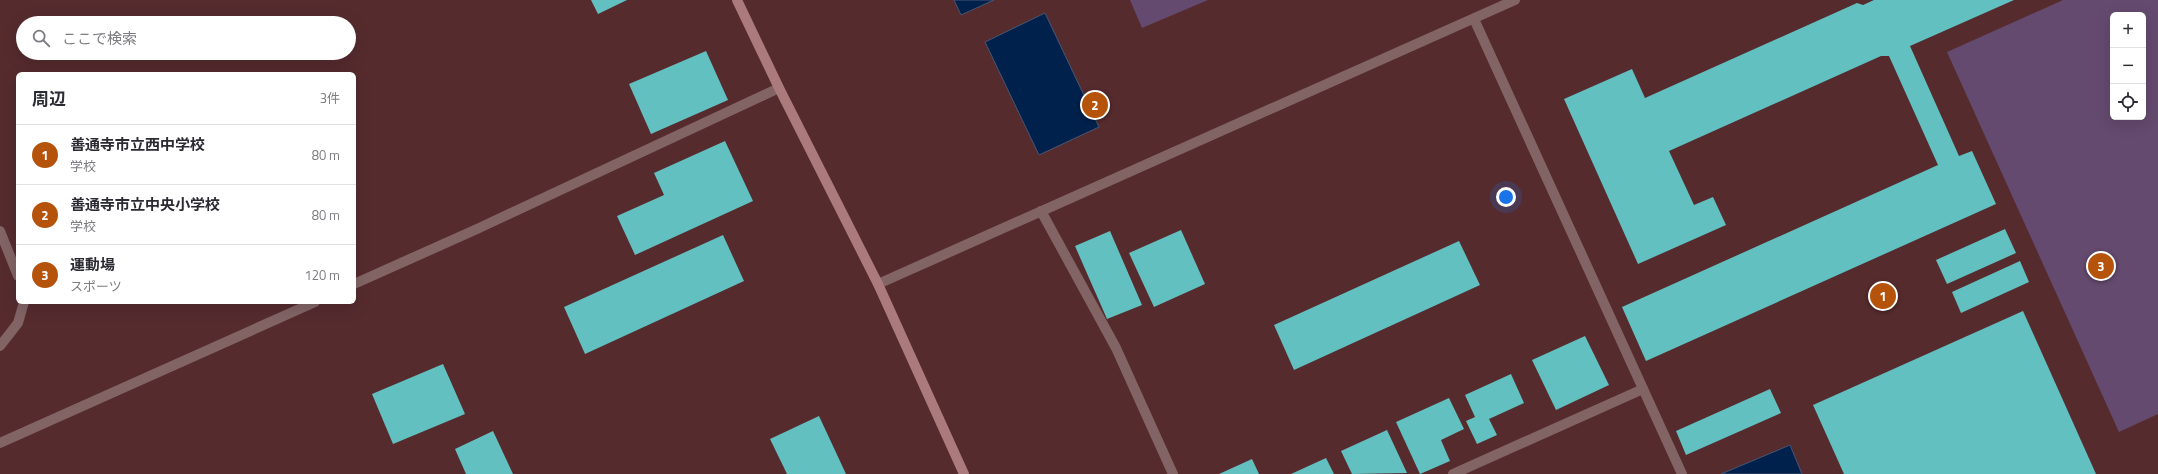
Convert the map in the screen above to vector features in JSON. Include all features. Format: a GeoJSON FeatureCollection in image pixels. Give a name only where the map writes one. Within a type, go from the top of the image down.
{"type":"FeatureCollection","features":[{"type":"Feature","properties":{"kind":"street"},"geometry":{"type":"LineString","coordinates":[[737,0],[778,88],[878,284],[964,474]]}},
{"type":"Feature","properties":{"kind":"street"},"geometry":{"type":"LineString","coordinates":[[878,284],[1515,0]]}},
{"type":"Feature","properties":{"kind":"street"},"geometry":{"type":"LineString","coordinates":[[1474,19],[1682,474]]}},
{"type":"Feature","properties":{"kind":"street"},"geometry":{"type":"LineString","coordinates":[[356,283],[477,229],[778,88]]}},
{"type":"Feature","properties":{"kind":"street"},"geometry":{"type":"LineString","coordinates":[[1040,211],[1116,348],[1173,474]]}},
{"type":"Feature","properties":{"kind":"street"},"geometry":{"type":"LineString","coordinates":[[0,231],[16,271]]}},
{"type":"Feature","properties":{"kind":"street"},"geometry":{"type":"LineString","coordinates":[[0,346],[18,323],[23,304]]}},
{"type":"Feature","properties":{"kind":"street"},"geometry":{"type":"LineString","coordinates":[[0,443],[310,304]]}},
{"type":"Feature","properties":{"kind":"street"},"geometry":{"type":"LineString","coordinates":[[1453,474],[1466,471],[1642,389]]}},
{"type":"Feature","properties":{"kind":"shaded area"},"geometry":{"type":"Polygon","coordinates":[[[1130,0],[1208,0],[1142,28],[1130,0]]]}},
{"type":"Feature","properties":{"kind":"shaded area"},"geometry":{"type":"Polygon","coordinates":[[[2063,0],[2158,0],[2158,414],[2119,432],[1947,52],[2063,0]]]}},
{"type":"Feature","properties":{"kind":"water"},"geometry":{"type":"Polygon","coordinates":[[[954,0],[994,0],[961,15],[954,0]]]}},
{"type":"Feature","properties":{"kind":"water"},"geometry":{"type":"Polygon","coordinates":[[[1045,13],[1099,127],[1039,155],[985,42],[1045,13]]]}},
{"type":"Feature","properties":{"kind":"water"},"geometry":{"type":"Polygon","coordinates":[[[1790,445],[1802,474],[1721,474],[1790,445]]]}},
{"type":"Feature","properties":{"kind":"building"},"geometry":{"type":"Polygon","coordinates":[[[591,0],[627,0],[598,14],[591,0]]]}},
{"type":"Feature","properties":{"kind":"building"},"geometry":{"type":"Polygon","coordinates":[[[1874,0],[2014,0],[1910,46],[1959,156],[1972,151],[1996,204],[1646,361],[1622,307],[1938,165],[1889,56],[1881,56],[1669,151],[1694,205],[1713,197],[1726,225],[1638,264],[1564,99],[1632,69],[1645,98],[1857,3],[1863,5],[1874,0]]]}},
{"type":"Feature","properties":{"kind":"building"},"geometry":{"type":"Polygon","coordinates":[[[706,51],[728,100],[651,134],[629,84],[706,51]]]}},
{"type":"Feature","properties":{"kind":"building"},"geometry":{"type":"Polygon","coordinates":[[[725,141],[753,201],[635,255],[617,216],[664,195],[654,173],[725,141]]]}},
{"type":"Feature","properties":{"kind":"building"},"geometry":{"type":"Polygon","coordinates":[[[2005,229],[2016,253],[1947,284],[1936,260],[2005,229]]]}},
{"type":"Feature","properties":{"kind":"building"},"geometry":{"type":"Polygon","coordinates":[[[1181,230],[1205,284],[1154,307],[1129,253],[1181,230]]]}},
{"type":"Feature","properties":{"kind":"building"},"geometry":{"type":"Polygon","coordinates":[[[1110,231],[1142,305],[1107,319],[1075,246],[1110,231]]]}},
{"type":"Feature","properties":{"kind":"building"},"geometry":{"type":"Polygon","coordinates":[[[723,235],[744,281],[585,354],[564,307],[723,235]]]}},
{"type":"Feature","properties":{"kind":"building"},"geometry":{"type":"Polygon","coordinates":[[[1459,241],[1480,285],[1294,370],[1274,325],[1459,241]]]}},
{"type":"Feature","properties":{"kind":"building"},"geometry":{"type":"Polygon","coordinates":[[[2020,261],[2029,282],[1961,313],[1952,292],[2020,261]]]}},
{"type":"Feature","properties":{"kind":"building"},"geometry":{"type":"Polygon","coordinates":[[[2023,311],[2096,474],[1844,474],[1813,405],[2023,311]]]}},
{"type":"Feature","properties":{"kind":"building"},"geometry":{"type":"Polygon","coordinates":[[[1585,336],[1609,385],[1556,410],[1532,360],[1585,336]]]}},
{"type":"Feature","properties":{"kind":"building"},"geometry":{"type":"Polygon","coordinates":[[[443,364],[465,414],[393,444],[372,394],[443,364]]]}},
{"type":"Feature","properties":{"kind":"building"},"geometry":{"type":"Polygon","coordinates":[[[1511,374],[1524,403],[1489,419],[1497,435],[1477,444],[1466,421],[1475,417],[1465,395],[1511,374]]]}},
{"type":"Feature","properties":{"kind":"building"},"geometry":{"type":"Polygon","coordinates":[[[1770,389],[1781,413],[1686,455],[1676,431],[1770,389]]]}},
{"type":"Feature","properties":{"kind":"building"},"geometry":{"type":"Polygon","coordinates":[[[1449,398],[1464,429],[1441,440],[1450,461],[1420,474],[1396,422],[1449,398]]]}},
{"type":"Feature","properties":{"kind":"building"},"geometry":{"type":"Polygon","coordinates":[[[819,416],[846,474],[787,474],[770,439],[819,416]]]}},
{"type":"Feature","properties":{"kind":"building"},"geometry":{"type":"Polygon","coordinates":[[[1387,430],[1407,473],[1352,474],[1341,451],[1387,430]]]}},
{"type":"Feature","properties":{"kind":"building"},"geometry":{"type":"Polygon","coordinates":[[[493,431],[513,474],[466,474],[455,449],[493,431]]]}},
{"type":"Feature","properties":{"kind":"building"},"geometry":{"type":"Polygon","coordinates":[[[1326,458],[1334,474],[1291,474],[1326,458]]]}},
{"type":"Feature","properties":{"kind":"building"},"geometry":{"type":"Polygon","coordinates":[[[1252,459],[1259,474],[1219,474],[1252,459]]]}},
{"type":"Feature","properties":{"kind":"place","name":"善通寺市立中央小学校"},"geometry":{"type":"Point","coordinates":[1095,105]}},
{"type":"Feature","properties":{"kind":"place","name":"運動場"},"geometry":{"type":"Point","coordinates":[2101,266]}},
{"type":"Feature","properties":{"kind":"place","name":"善通寺市立西中学校"},"geometry":{"type":"Point","coordinates":[1883,296]}}]}
